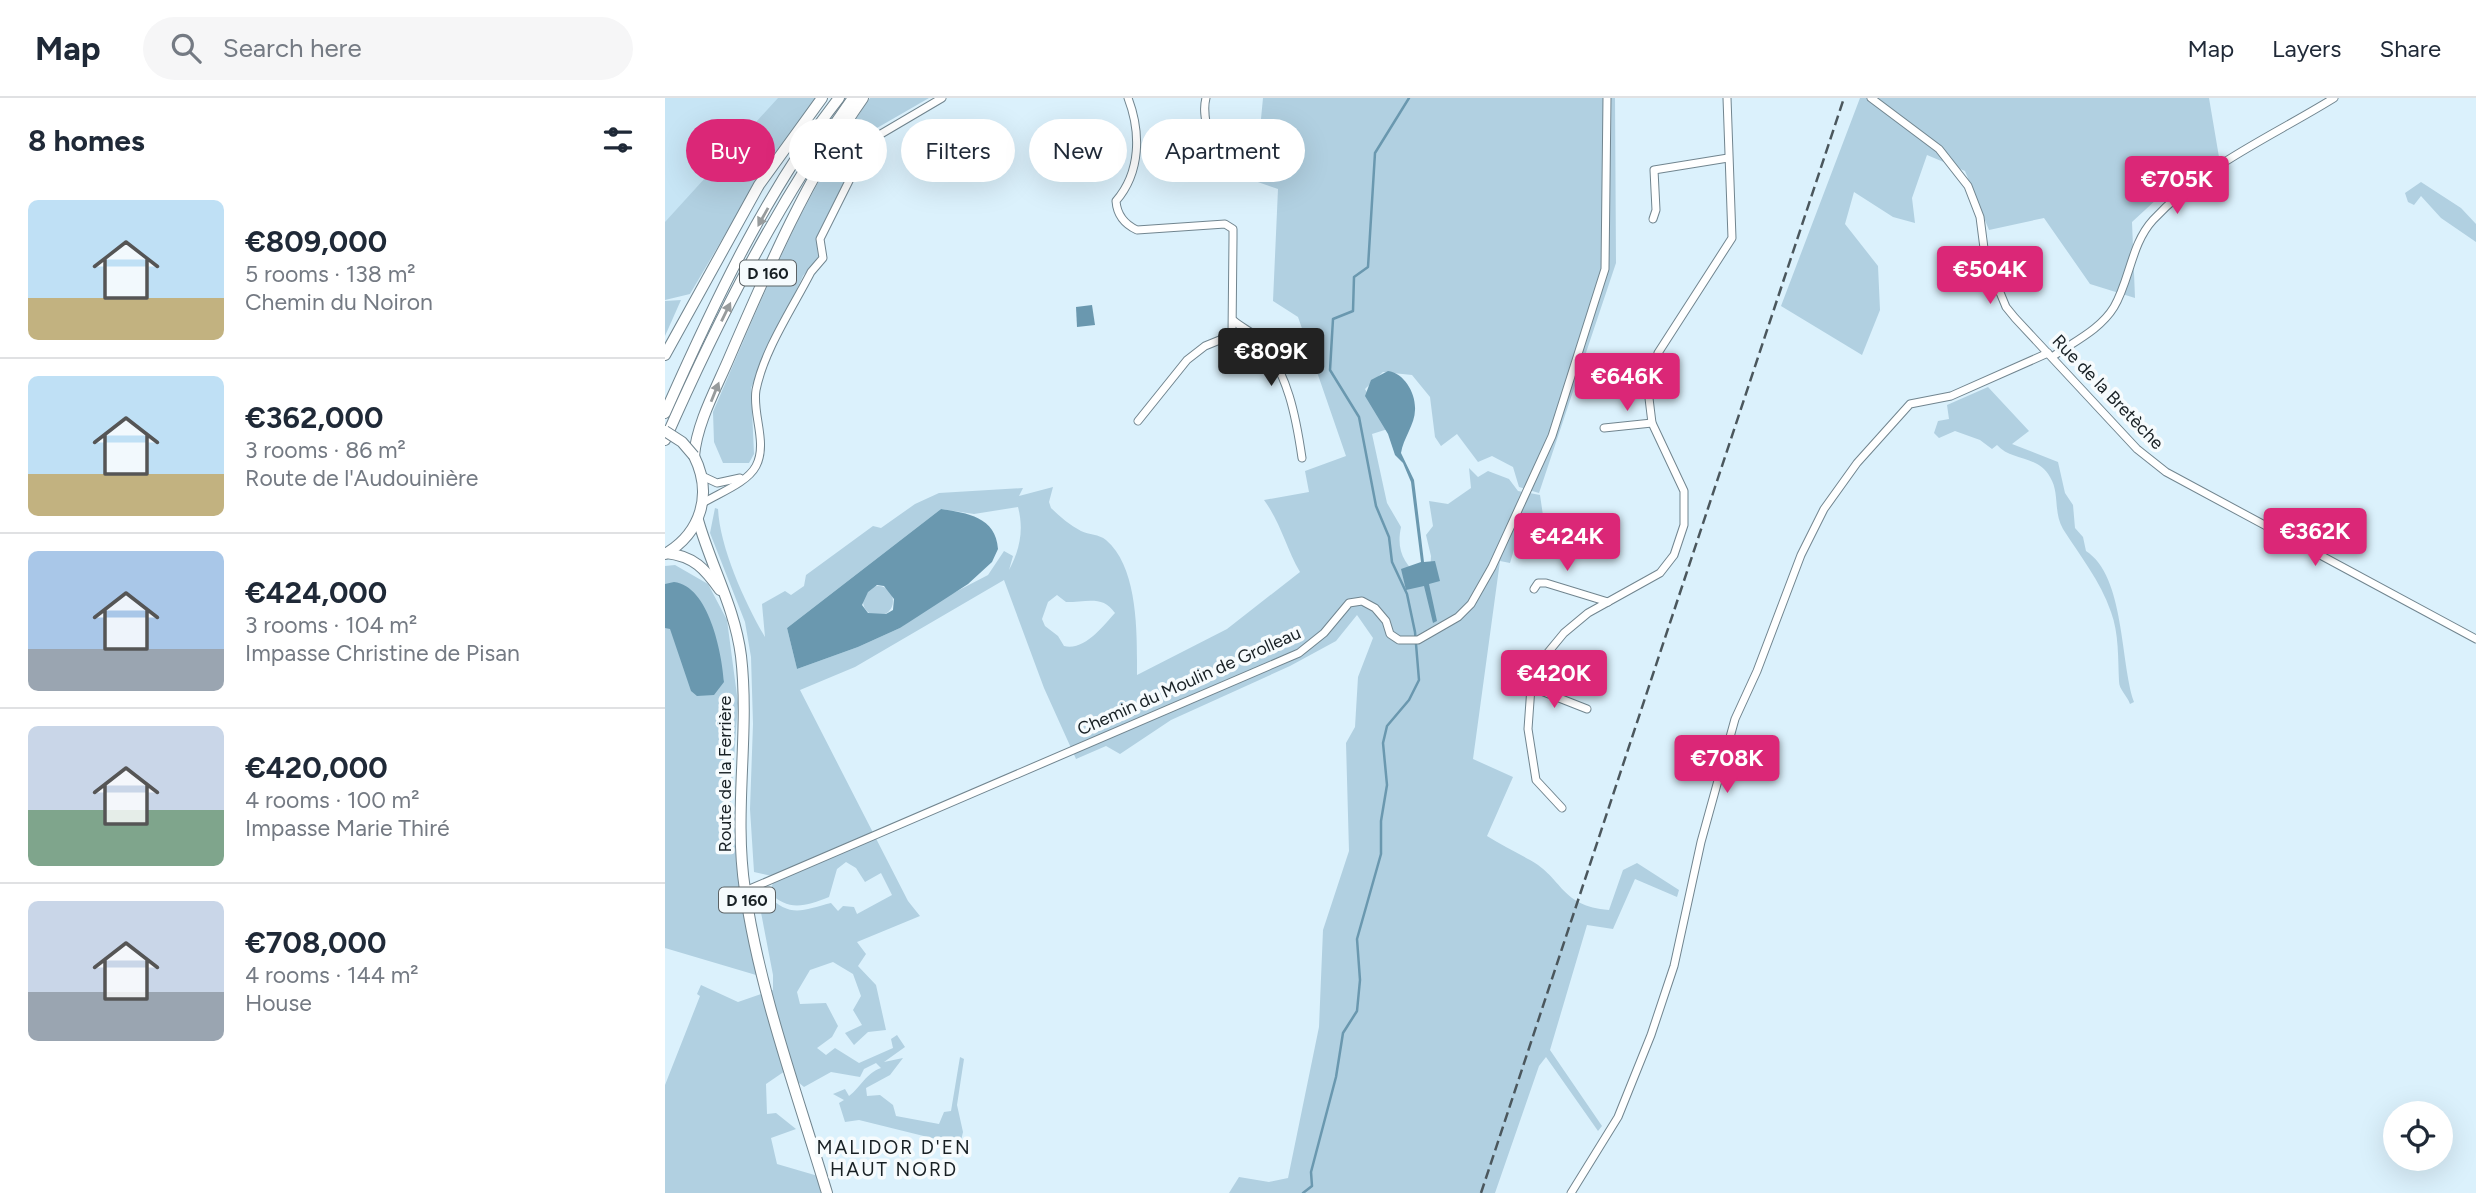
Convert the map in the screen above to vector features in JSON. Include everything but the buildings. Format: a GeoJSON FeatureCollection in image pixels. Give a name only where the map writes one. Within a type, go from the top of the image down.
{"type":"FeatureCollection","features":[{"type":"Feature","properties":{"kind":"main road","name":"D 160"},"geometry":{"type":"LineString","coordinates":[[665,355],[759,185],[822,98]]}},
{"type":"Feature","properties":{"kind":"main road","name":"D 160"},"geometry":{"type":"LineString","coordinates":[[665,413],[690,357],[766,212],[793,164],[839,98]]}},
{"type":"Feature","properties":{"kind":"main road","name":"D 160"},"geometry":{"type":"LineString","coordinates":[[665,440],[735,294],[785,202],[853,98]]}},
{"type":"Feature","properties":{"kind":"main road","name":"D 160"},"geometry":{"type":"LineString","coordinates":[[694,456],[699,430],[753,304],[822,165],[863,98]]}},
{"type":"Feature","properties":{"kind":"main road"},"geometry":{"type":"LineString","coordinates":[[665,431],[682,442],[694,456],[702,476],[703,503],[698,520],[690,533],[666,554]]}},
{"type":"Feature","properties":{"kind":"main road","name":"Route de la Ferrière"},"geometry":{"type":"LineString","coordinates":[[698,520],[739,644],[743,673],[739,813],[745,891],[777,1026],[827,1193]]}},
{"type":"Feature","properties":{"kind":"main road","name":"Route de la Ferrière"},"geometry":{"type":"LineString","coordinates":[[666,554],[699,564],[725,598]]}},
{"type":"Feature","properties":{"kind":"street"},"geometry":{"type":"LineString","coordinates":[[703,503],[747,477],[756,466],[760,452],[755,394],[760,374],[811,272],[823,258],[820,239],[869,141],[942,98]]}},
{"type":"Feature","properties":{"kind":"street"},"geometry":{"type":"LineString","coordinates":[[1128,98],[1134,117],[1136,154],[1129,184],[1116,201],[1120,217],[1137,230],[1213,223],[1225,224],[1233,229],[1232,335],[1205,346],[1187,360],[1138,421]]}},
{"type":"Feature","properties":{"kind":"street"},"geometry":{"type":"LineString","coordinates":[[1205,119],[1203,109],[1206,98]]}},
{"type":"Feature","properties":{"kind":"street","name":"Chemin du Moulin de Grolleau"},"geometry":{"type":"LineString","coordinates":[[745,891],[1299,653],[1314,644],[1349,603],[1362,601],[1375,608],[1390,634],[1399,640],[1414,640],[1458,617],[1481,589],[1552,436],[1605,268],[1607,98]]}},
{"type":"Feature","properties":{"kind":"street"},"geometry":{"type":"LineString","coordinates":[[1562,808],[1536,780],[1528,729],[1531,687],[1545,656],[1564,633],[1588,613],[1660,573],[1674,555],[1684,525],[1684,491],[1652,423],[1648,390],[1658,353],[1732,238],[1727,98]]}},
{"type":"Feature","properties":{"kind":"street","name":"Rue de la Bretèche"},"geometry":{"type":"LineString","coordinates":[[1871,98],[1939,149],[1956,167],[1975,201],[1985,256],[2006,307],[2137,449],[2167,472],[2476,639]]}},
{"type":"Feature","properties":{"kind":"street"},"geometry":{"type":"LineString","coordinates":[[1571,1193],[1618,1117],[1651,1035],[1674,966],[1704,830],[1735,719],[1801,555],[1824,509],[1857,463],[1910,404],[1951,396],[2050,355],[2102,323],[2113,309],[2138,243],[2151,223],[2173,200],[2206,172],[2334,98]]}},
{"type":"Feature","properties":{"kind":"street"},"geometry":{"type":"LineString","coordinates":[[1653,219],[1656,209],[1654,170],[1728,158]]}},
{"type":"Feature","properties":{"kind":"street"},"geometry":{"type":"LineString","coordinates":[[1234,321],[1260,340],[1273,359],[1290,396],[1302,458]]}},
{"type":"Feature","properties":{"kind":"street"},"geometry":{"type":"LineString","coordinates":[[1604,428],[1652,423]]}},
{"type":"Feature","properties":{"kind":"street"},"geometry":{"type":"LineString","coordinates":[[702,476],[717,483],[747,477]]}},
{"type":"Feature","properties":{"kind":"street"},"geometry":{"type":"LineString","coordinates":[[1534,589],[1538,583],[1546,583],[1608,602]]}},
{"type":"Feature","properties":{"kind":"street"},"geometry":{"type":"LineString","coordinates":[[1531,687],[1587,709]]}},
{"type":"Feature","properties":{"kind":"shaded area"},"geometry":{"type":"Polygon","coordinates":[[[665,98],[814,98],[796,119],[789,119],[789,128],[775,144],[775,119],[686,119],[686,182],[743,182],[665,275],[665,98]]]}},
{"type":"Feature","properties":{"kind":"shaded area"},"geometry":{"type":"Polygon","coordinates":[[[778,98],[818,98],[801,119],[789,119],[789,135],[775,154],[775,119],[759,119],[778,98]]]}},
{"type":"Feature","properties":{"kind":"shaded area"},"geometry":{"type":"Polygon","coordinates":[[[870,98],[929,98],[887,122],[887,119],[856,119],[870,98]]]}},
{"type":"Feature","properties":{"kind":"shaded area"},"geometry":{"type":"Polygon","coordinates":[[[1263,98],[1615,98],[1616,263],[1539,493],[1519,487],[1513,467],[1492,456],[1478,462],[1457,434],[1441,446],[1435,437],[1430,397],[1412,375],[1383,372],[1365,389],[1381,417],[1391,428],[1372,434],[1387,503],[1401,527],[1403,556],[1421,579],[1430,577],[1431,556],[1426,535],[1433,526],[1429,501],[1448,504],[1471,488],[1469,468],[1478,477],[1488,471],[1509,479],[1518,491],[1540,495],[1545,529],[1518,536],[1510,563],[1500,561],[1473,759],[1513,777],[1487,836],[1541,867],[1571,897],[1593,907],[1609,910],[1623,870],[1637,863],[1679,890],[1677,897],[1635,879],[1613,929],[1587,925],[1550,1050],[1602,1126],[1598,1131],[1546,1057],[1539,1066],[1495,1193],[1229,1193],[1239,1177],[1269,1182],[1288,1178],[1319,1027],[1323,930],[1349,851],[1346,743],[1355,727],[1358,677],[1373,638],[1357,615],[1336,641],[1290,666],[1171,720],[1120,754],[1106,746],[1076,759],[1044,688],[1004,580],[855,667],[800,690],[908,901],[920,916],[857,942],[866,954],[858,966],[876,985],[886,1030],[868,1032],[854,1045],[845,1033],[862,1025],[853,1010],[861,996],[853,974],[833,962],[810,970],[797,992],[800,1004],[826,1003],[838,1026],[832,1037],[817,1048],[826,1055],[835,1048],[859,1063],[893,1048],[891,1039],[897,1035],[905,1047],[884,1062],[903,1058],[890,1075],[866,1088],[867,1096],[880,1095],[893,1105],[896,1116],[939,1124],[944,1112],[951,1111],[960,1057],[964,1059],[957,1105],[963,1132],[960,1145],[859,1120],[845,1122],[839,1103],[844,1100],[833,1094],[845,1089],[849,1096],[871,1073],[881,1068],[876,1063],[864,1069],[860,1077],[831,1072],[804,1087],[785,1071],[766,1084],[767,1114],[776,1113],[796,1129],[771,1138],[777,1164],[818,1176],[821,1193],[665,1193],[665,1085],[700,996],[697,994],[701,985],[738,1002],[773,990],[773,975],[759,902],[766,894],[790,910],[804,910],[831,903],[838,911],[843,906],[854,907],[857,914],[892,895],[881,873],[865,882],[856,868],[846,862],[837,869],[829,897],[805,905],[790,905],[769,892],[776,877],[754,872],[750,809],[753,724],[751,657],[745,622],[710,533],[715,508],[718,509],[723,541],[735,575],[765,637],[762,604],[785,591],[791,595],[804,586],[806,575],[873,526],[881,528],[915,504],[939,493],[1023,488],[1019,496],[1053,487],[1049,502],[1051,508],[1077,529],[1106,540],[1125,567],[1134,603],[1137,675],[1227,629],[1300,572],[1264,500],[1309,492],[1305,471],[1346,456],[1298,317],[1273,301],[1278,189],[1258,182],[1305,182],[1305,119],[1261,119],[1263,98]],[[1018,507],[974,514],[941,509],[787,628],[797,669],[858,647],[900,628],[936,602],[988,575],[1004,551],[1013,556],[1009,570],[1016,555],[1021,524],[1018,507]],[[1057,595],[1048,602],[1042,619],[1064,646],[1072,647],[1086,641],[1115,613],[1100,602],[1066,602],[1057,595]]]}},
{"type":"Feature","properties":{"kind":"shaded area"},"geometry":{"type":"Polygon","coordinates":[[[1860,98],[2209,98],[2219,157],[2171,186],[2132,222],[2135,298],[2090,284],[2044,218],[1989,230],[1965,171],[1927,155],[1912,198],[1915,223],[1893,217],[1854,192],[1845,224],[1878,266],[1880,310],[1862,355],[1781,306],[1860,98]]]}},
{"type":"Feature","properties":{"kind":"shaded area"},"geometry":{"type":"Polygon","coordinates":[[[701,182],[757,182],[690,294],[665,300],[665,222],[701,182]]]}},
{"type":"Feature","properties":{"kind":"shaded area"},"geometry":{"type":"Polygon","coordinates":[[[819,182],[846,182],[817,241],[818,257],[803,276],[751,388],[754,454],[749,463],[723,463],[714,442],[713,412],[803,211],[819,182]]]}},
{"type":"Feature","properties":{"kind":"shaded area"},"geometry":{"type":"Polygon","coordinates":[[[2421,182],[2461,208],[2476,224],[2476,242],[2441,218],[2421,196],[2414,205],[2408,202],[2405,193],[2421,182]]]}},
{"type":"Feature","properties":{"kind":"shaded area"},"geometry":{"type":"Polygon","coordinates":[[[681,300],[665,336],[665,301],[681,300]]]}},
{"type":"Feature","properties":{"kind":"shaded area"},"geometry":{"type":"Polygon","coordinates":[[[1092,305],[1095,325],[1077,327],[1076,307],[1092,305]]]}},
{"type":"Feature","properties":{"kind":"shaded area"},"geometry":{"type":"Polygon","coordinates":[[[1388,371],[1404,380],[1415,404],[1413,421],[1401,453],[1414,480],[1424,562],[1435,561],[1440,581],[1429,584],[1437,621],[1433,623],[1424,586],[1406,590],[1401,569],[1421,562],[1411,482],[1403,463],[1395,455],[1388,434],[1365,396],[1371,380],[1388,371]]]}},
{"type":"Feature","properties":{"kind":"shaded area"},"geometry":{"type":"Polygon","coordinates":[[[1988,387],[2029,431],[2012,444],[2058,462],[2065,493],[2073,505],[2075,528],[2083,537],[2086,551],[2099,563],[2115,599],[2134,702],[2130,704],[2119,684],[2114,620],[2095,579],[2060,523],[2055,489],[2045,470],[2032,461],[2009,454],[1997,445],[1992,449],[1980,440],[1955,431],[1939,438],[1934,433],[1938,421],[1949,419],[1947,405],[1988,387]]]}},
{"type":"Feature","properties":{"kind":"shaded area"},"geometry":{"type":"Polygon","coordinates":[[[941,509],[979,518],[992,530],[996,538],[998,549],[992,562],[968,584],[900,628],[858,647],[797,669],[787,628],[941,509]],[[877,585],[868,592],[862,605],[868,613],[886,614],[893,610],[894,599],[884,586],[877,585]]]}},
{"type":"Feature","properties":{"kind":"shaded area"},"geometry":{"type":"Polygon","coordinates":[[[675,565],[708,584],[727,620],[738,703],[730,814],[756,975],[665,948],[665,566],[675,565]]]}},
{"type":"Feature","properties":{"kind":"shaded area"},"geometry":{"type":"Polygon","coordinates":[[[674,582],[686,586],[696,595],[705,608],[717,639],[724,682],[714,695],[697,696],[691,691],[670,629],[665,628],[665,584],[674,582]]]}},
{"type":"Feature","properties":{"kind":"shaded area"},"geometry":{"type":"Polygon","coordinates":[[[878,586],[889,590],[893,601],[889,612],[878,616],[867,612],[863,601],[867,590],[878,586]]]}},
{"type":"Feature","properties":{"kind":"waterway"},"geometry":{"type":"LineString","coordinates":[[1303,1193],[1312,1186],[1311,1172],[1336,1077],[1343,1033],[1357,1011],[1360,980],[1357,939],[1381,854],[1381,821],[1387,785],[1383,743],[1387,726],[1409,700],[1419,680],[1415,632],[1407,594],[1392,562],[1389,537],[1376,506],[1359,417],[1330,370],[1333,319],[1353,311],[1354,277],[1368,267],[1375,153],[1409,98]]}},
{"type":"Feature","properties":{"kind":"railway"},"geometry":{"type":"LineString","coordinates":[[1481,1193],[1844,98]]}},
{"type":"Feature","properties":{"kind":"district","name":"MALIDOR D'EN HAUT NORD"},"geometry":{"type":"Point","coordinates":[894,1158]}}]}
